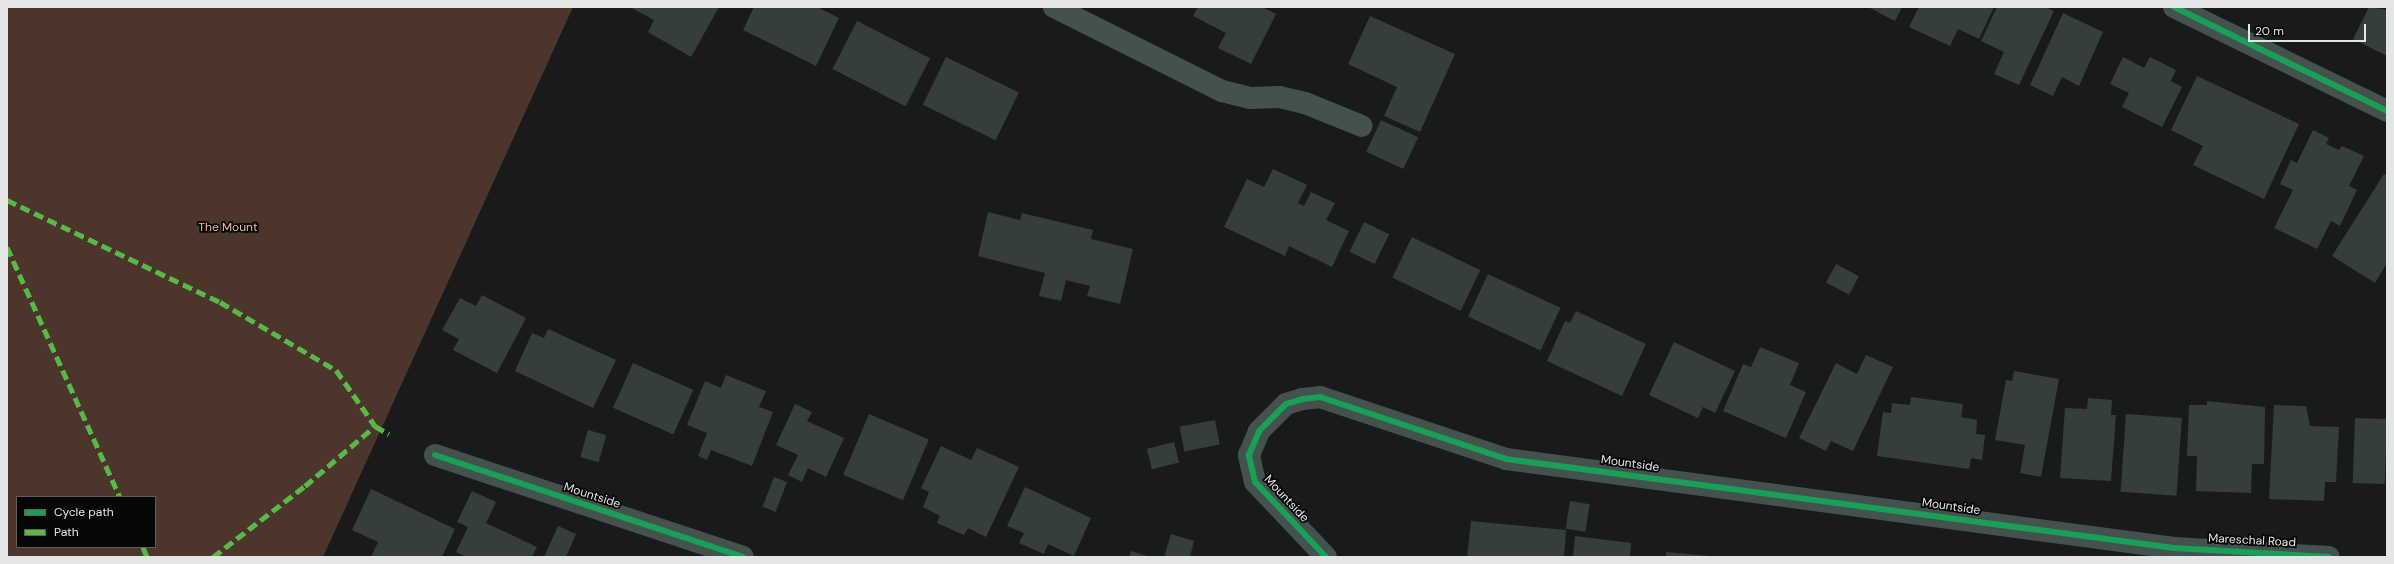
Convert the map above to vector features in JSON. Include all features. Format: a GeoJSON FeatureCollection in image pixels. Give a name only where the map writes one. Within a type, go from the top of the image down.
{"type":"FeatureCollection","features":[{"type":"Feature","properties":{"kind":"street"},"geometry":{"type":"LineString","coordinates":[[1054,7],[1222,91],[1250,98],[1278,97],[1305,103],[1362,126]]}},
{"type":"Feature","properties":{"kind":"street"},"geometry":{"type":"LineString","coordinates":[[2174,7],[2387,111]]}},
{"type":"Feature","properties":{"kind":"street","name":"Mountside"},"geometry":{"type":"LineString","coordinates":[[1326,557],[1255,482],[1249,455],[1259,431],[1286,404],[1302,399],[1320,397],[1506,459],[2174,548]]}},
{"type":"Feature","properties":{"kind":"street","name":"Mountside"},"geometry":{"type":"LineString","coordinates":[[435,455],[743,557]]}},
{"type":"Feature","properties":{"kind":"street","name":"Mareschal Road"},"geometry":{"type":"LineString","coordinates":[[2174,548],[2329,557]]}},
{"type":"Feature","properties":{"kind":"green space","name":"The Mount"},"geometry":{"type":"Polygon","coordinates":[[[7,7],[573,7],[323,557],[7,557],[7,7]]]}},
{"type":"Feature","properties":{"kind":"building"},"geometry":{"type":"Polygon","coordinates":[[[630,7],[719,7],[691,57],[648,32],[654,20],[630,7]]]}},
{"type":"Feature","properties":{"kind":"building"},"geometry":{"type":"Polygon","coordinates":[[[754,7],[817,7],[839,18],[816,66],[743,30],[754,7]]]}},
{"type":"Feature","properties":{"kind":"building"},"geometry":{"type":"Polygon","coordinates":[[[1198,7],[1262,7],[1276,14],[1251,64],[1218,48],[1226,33],[1193,16],[1198,7]]]}},
{"type":"Feature","properties":{"kind":"building"},"geometry":{"type":"Polygon","coordinates":[[[1868,7],[1902,7],[1895,21],[1868,7]]]}},
{"type":"Feature","properties":{"kind":"building"},"geometry":{"type":"Polygon","coordinates":[[[1919,7],[1994,7],[1979,39],[1958,29],[1950,46],[1909,27],[1919,7]]]}},
{"type":"Feature","properties":{"kind":"building"},"geometry":{"type":"Polygon","coordinates":[[[1997,7],[2045,7],[2054,11],[2019,85],[1994,74],[2004,52],[1981,41],[1997,7]]]}},
{"type":"Feature","properties":{"kind":"building"},"geometry":{"type":"Polygon","coordinates":[[[2369,7],[2387,10],[2387,56],[2353,39],[2369,7]]]}},
{"type":"Feature","properties":{"kind":"building"},"geometry":{"type":"Polygon","coordinates":[[[2063,13],[2103,32],[2079,86],[2062,77],[2053,96],[2030,85],[2063,13]]]}},
{"type":"Feature","properties":{"kind":"building"},"geometry":{"type":"Polygon","coordinates":[[[1370,16],[1455,54],[1420,132],[1384,116],[1397,87],[1348,64],[1370,16]]]}},
{"type":"Feature","properties":{"kind":"building"},"geometry":{"type":"Polygon","coordinates":[[[857,21],[930,58],[906,106],[832,69],[857,21]]]}},
{"type":"Feature","properties":{"kind":"building"},"geometry":{"type":"Polygon","coordinates":[[[946,57],[1019,93],[996,140],[923,105],[946,57]]]}},
{"type":"Feature","properties":{"kind":"building"},"geometry":{"type":"Polygon","coordinates":[[[2123,57],[2144,68],[2150,57],[2176,70],[2171,81],[2182,87],[2162,127],[2122,107],[2129,93],[2110,84],[2123,57]]]}},
{"type":"Feature","properties":{"kind":"building"},"geometry":{"type":"Polygon","coordinates":[[[2197,76],[2299,124],[2264,199],[2193,165],[2203,146],[2171,130],[2197,76]]]}},
{"type":"Feature","properties":{"kind":"building"},"geometry":{"type":"Polygon","coordinates":[[[1381,120],[1418,137],[1403,169],[1366,152],[1381,120]]]}},
{"type":"Feature","properties":{"kind":"building"},"geometry":{"type":"Polygon","coordinates":[[[2313,130],[2329,138],[2326,144],[2339,150],[2342,146],[2364,156],[2349,186],[2357,190],[2340,226],[2331,221],[2317,249],[2274,228],[2293,190],[2280,184],[2291,160],[2297,163],[2313,130]]]}},
{"type":"Feature","properties":{"kind":"building"},"geometry":{"type":"Polygon","coordinates":[[[1273,169],[1307,185],[1298,203],[1304,206],[1311,192],[1335,203],[1326,220],[1349,231],[1332,267],[1289,246],[1285,256],[1224,227],[1247,179],[1264,187],[1273,169]]]}},
{"type":"Feature","properties":{"kind":"building"},"geometry":{"type":"Polygon","coordinates":[[[2384,174],[2387,176],[2387,263],[2375,283],[2332,256],[2384,174]]]}},
{"type":"Feature","properties":{"kind":"building"},"geometry":{"type":"Polygon","coordinates":[[[988,212],[1020,220],[1022,213],[1093,230],[1091,239],[1133,249],[1120,304],[1087,296],[1090,286],[1066,280],[1061,301],[1039,296],[1045,273],[978,256],[988,212]]]}},
{"type":"Feature","properties":{"kind":"building"},"geometry":{"type":"Polygon","coordinates":[[[1364,222],[1389,234],[1375,264],[1350,252],[1364,222]]]}},
{"type":"Feature","properties":{"kind":"building"},"geometry":{"type":"Polygon","coordinates":[[[1412,237],[1480,270],[1461,311],[1392,277],[1412,237]]]}},
{"type":"Feature","properties":{"kind":"building"},"geometry":{"type":"Polygon","coordinates":[[[1836,264],[1859,276],[1849,295],[1826,283],[1836,264]]]}},
{"type":"Feature","properties":{"kind":"building"},"geometry":{"type":"Polygon","coordinates":[[[1488,274],[1561,308],[1541,350],[1468,317],[1488,274]]]}},
{"type":"Feature","properties":{"kind":"building"},"geometry":{"type":"Polygon","coordinates":[[[482,295],[526,318],[497,373],[453,350],[459,339],[442,330],[460,298],[476,306],[482,295]]]}},
{"type":"Feature","properties":{"kind":"building"},"geometry":{"type":"Polygon","coordinates":[[[1576,311],[1646,344],[1622,396],[1547,361],[1565,321],[1570,323],[1576,311]]]}},
{"type":"Feature","properties":{"kind":"building"},"geometry":{"type":"Polygon","coordinates":[[[548,329],[616,360],[593,408],[515,371],[532,333],[544,338],[548,329]]]}},
{"type":"Feature","properties":{"kind":"building"},"geometry":{"type":"Polygon","coordinates":[[[1674,342],[1735,371],[1715,413],[1703,407],[1698,418],[1649,395],[1674,342]]]}},
{"type":"Feature","properties":{"kind":"building"},"geometry":{"type":"Polygon","coordinates":[[[1760,347],[1799,363],[1790,385],[1806,392],[1786,438],[1723,411],[1743,364],[1751,367],[1760,347]]]}},
{"type":"Feature","properties":{"kind":"building"},"geometry":{"type":"Polygon","coordinates":[[[1866,355],[1893,367],[1853,451],[1831,441],[1826,451],[1799,438],[1836,363],[1857,374],[1866,355]]]}},
{"type":"Feature","properties":{"kind":"building"},"geometry":{"type":"Polygon","coordinates":[[[633,363],[693,390],[673,435],[613,408],[633,363]]]}},
{"type":"Feature","properties":{"kind":"building"},"geometry":{"type":"Polygon","coordinates":[[[2014,371],[2059,379],[2041,477],[2020,473],[2025,445],[1995,440],[2006,380],[2012,381],[2014,371]]]}},
{"type":"Feature","properties":{"kind":"building"},"geometry":{"type":"Polygon","coordinates":[[[726,375],[766,391],[759,407],[773,412],[752,466],[711,450],[707,460],[698,456],[707,433],[687,425],[705,381],[721,388],[726,375]]]}},
{"type":"Feature","properties":{"kind":"building"},"geometry":{"type":"Polygon","coordinates":[[[1911,397],[1963,404],[1961,417],[1977,420],[1976,434],[1985,435],[1982,460],[1971,458],[1969,469],[1877,456],[1883,412],[1891,413],[1892,403],[1910,405],[1911,397]]]}},
{"type":"Feature","properties":{"kind":"building"},"geometry":{"type":"Polygon","coordinates":[[[2088,398],[2112,400],[2111,415],[2116,415],[2111,481],[2060,478],[2065,408],[2087,409],[2088,398]]]}},
{"type":"Feature","properties":{"kind":"building"},"geometry":{"type":"Polygon","coordinates":[[[2207,401],[2265,407],[2264,464],[2252,464],[2251,493],[2196,491],[2197,456],[2187,456],[2189,405],[2207,405],[2207,401]]]}},
{"type":"Feature","properties":{"kind":"building"},"geometry":{"type":"Polygon","coordinates":[[[795,404],[812,412],[807,421],[844,438],[826,477],[808,468],[802,482],[788,475],[798,455],[776,445],[795,404]]]}},
{"type":"Feature","properties":{"kind":"building"},"geometry":{"type":"Polygon","coordinates":[[[2274,405],[2306,406],[2310,426],[2339,427],[2336,482],[2325,482],[2324,501],[2269,499],[2274,405]]]}},
{"type":"Feature","properties":{"kind":"building"},"geometry":{"type":"Polygon","coordinates":[[[869,414],[929,439],[903,500],[843,475],[869,414]]]}},
{"type":"Feature","properties":{"kind":"building"},"geometry":{"type":"Polygon","coordinates":[[[2126,414],[2182,418],[2176,496],[2121,492],[2126,414]]]}},
{"type":"Feature","properties":{"kind":"building"},"geometry":{"type":"Polygon","coordinates":[[[2355,418],[2387,419],[2385,484],[2353,483],[2355,418]]]}},
{"type":"Feature","properties":{"kind":"building"},"geometry":{"type":"Polygon","coordinates":[[[1215,420],[1220,445],[1184,451],[1180,427],[1215,420]]]}},
{"type":"Feature","properties":{"kind":"building"},"geometry":{"type":"Polygon","coordinates":[[[588,430],[606,435],[599,462],[580,457],[588,430]]]}},
{"type":"Feature","properties":{"kind":"building"},"geometry":{"type":"Polygon","coordinates":[[[1174,442],[1179,462],[1152,469],[1147,449],[1174,442]]]}},
{"type":"Feature","properties":{"kind":"building"},"geometry":{"type":"Polygon","coordinates":[[[941,446],[971,460],[977,448],[1019,467],[986,537],[968,528],[964,535],[937,523],[940,516],[923,507],[929,492],[921,488],[941,446]]]}},
{"type":"Feature","properties":{"kind":"building"},"geometry":{"type":"Polygon","coordinates":[[[774,477],[787,482],[776,512],[763,507],[774,477]]]}},
{"type":"Feature","properties":{"kind":"building"},"geometry":{"type":"Polygon","coordinates":[[[1025,487],[1091,518],[1074,556],[1048,544],[1044,554],[1019,543],[1024,533],[1007,526],[1025,487]]]}},
{"type":"Feature","properties":{"kind":"building"},"geometry":{"type":"Polygon","coordinates":[[[371,489],[455,529],[442,557],[371,557],[378,542],[352,530],[371,489]]]}},
{"type":"Feature","properties":{"kind":"building"},"geometry":{"type":"Polygon","coordinates":[[[472,491],[496,502],[486,523],[537,547],[532,557],[466,557],[456,552],[468,527],[457,522],[472,491]]]}},
{"type":"Feature","properties":{"kind":"building"},"geometry":{"type":"Polygon","coordinates":[[[1570,501],[1590,504],[1585,532],[1566,529],[1570,501]]]}},
{"type":"Feature","properties":{"kind":"building"},"geometry":{"type":"Polygon","coordinates":[[[1471,521],[1566,530],[1564,557],[1467,557],[1471,521]]]}},
{"type":"Feature","properties":{"kind":"building"},"geometry":{"type":"Polygon","coordinates":[[[558,526],[576,534],[566,557],[544,557],[558,526]]]}},
{"type":"Feature","properties":{"kind":"building"},"geometry":{"type":"Polygon","coordinates":[[[1171,534],[1194,541],[1190,557],[1164,557],[1171,534]]]}},
{"type":"Feature","properties":{"kind":"building"},"geometry":{"type":"Polygon","coordinates":[[[1575,536],[1631,543],[1630,557],[1573,557],[1575,536]]]}},
{"type":"Feature","properties":{"kind":"building"},"geometry":{"type":"Polygon","coordinates":[[[1131,551],[1151,557],[1129,557],[1131,551]]]}},
{"type":"Feature","properties":{"kind":"building"},"geometry":{"type":"Polygon","coordinates":[[[1666,552],[1710,556],[1710,557],[1666,557],[1666,552]]]}},
{"type":"Feature","properties":{"kind":"marked path"},"geometry":{"type":"LineString","coordinates":[[7,200],[220,302],[336,370],[375,426],[389,434]]}},
{"type":"Feature","properties":{"kind":"marked path"},"geometry":{"type":"LineString","coordinates":[[7,247],[120,496]]}},
{"type":"Feature","properties":{"kind":"marked path"},"geometry":{"type":"LineString","coordinates":[[213,557],[305,486],[375,426]]}},
{"type":"Feature","properties":{"kind":"marked path"},"geometry":{"type":"LineString","coordinates":[[143,548],[147,557]]}},
{"type":"Feature","properties":{"kind":"cycle path"},"geometry":{"type":"LineString","coordinates":[[2174,7],[2387,111]]}},
{"type":"Feature","properties":{"kind":"cycle path"},"geometry":{"type":"LineString","coordinates":[[1326,557],[1255,482],[1249,455],[1259,431],[1286,404],[1302,399],[1320,397],[1506,459],[2174,548],[2329,557]]}},
{"type":"Feature","properties":{"kind":"cycle path"},"geometry":{"type":"LineString","coordinates":[[435,455],[743,557]]}}]}
